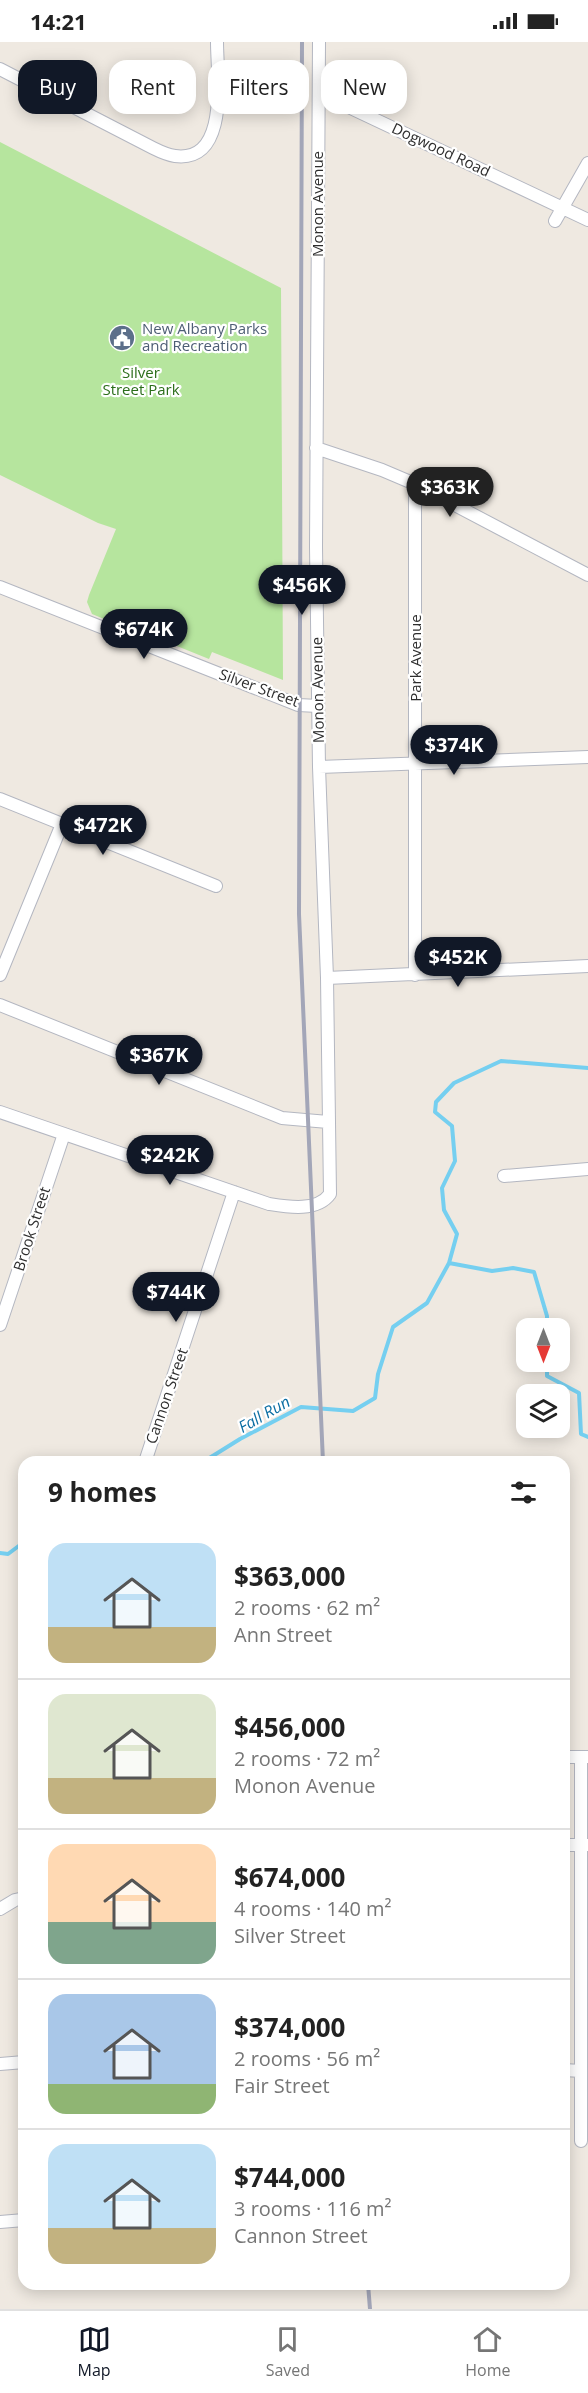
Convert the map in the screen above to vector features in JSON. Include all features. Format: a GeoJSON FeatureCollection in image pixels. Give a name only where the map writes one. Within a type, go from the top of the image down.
{"type":"FeatureCollection","features":[{"type":"Feature","properties":{"kind":"street"},"geometry":{"type":"LineString","coordinates":[[0,69],[153,148],[175,156],[196,153],[211,138],[219,113],[217,42]]}},
{"type":"Feature","properties":{"kind":"street","name":"Monon Avenue"},"geometry":{"type":"LineString","coordinates":[[234,1192],[259,1201],[289,1207],[323,1202],[330,1194],[331,1187],[318,706],[316,448],[319,42]]}},
{"type":"Feature","properties":{"kind":"street","name":"Dogwood Road"},"geometry":{"type":"LineString","coordinates":[[319,93],[588,220]]}},
{"type":"Feature","properties":{"kind":"street"},"geometry":{"type":"LineString","coordinates":[[555,221],[588,163]]}},
{"type":"Feature","properties":{"kind":"street"},"geometry":{"type":"LineString","coordinates":[[316,448],[382,470],[415,484],[588,574]]}},
{"type":"Feature","properties":{"kind":"street","name":"Park Avenue"},"geometry":{"type":"LineString","coordinates":[[415,484],[415,975]]}},
{"type":"Feature","properties":{"kind":"street","name":"Silver Street"},"geometry":{"type":"LineString","coordinates":[[0,586],[298,705],[318,706]]}},
{"type":"Feature","properties":{"kind":"street"},"geometry":{"type":"LineString","coordinates":[[319,767],[588,757]]}},
{"type":"Feature","properties":{"kind":"street"},"geometry":{"type":"LineString","coordinates":[[0,799],[216,886]]}},
{"type":"Feature","properties":{"kind":"street"},"geometry":{"type":"LineString","coordinates":[[0,975],[62,824]]}},
{"type":"Feature","properties":{"kind":"street"},"geometry":{"type":"LineString","coordinates":[[327,978],[588,966]]}},
{"type":"Feature","properties":{"kind":"street"},"geometry":{"type":"LineString","coordinates":[[0,1005],[282,1118],[328,1122]]}},
{"type":"Feature","properties":{"kind":"street"},"geometry":{"type":"LineString","coordinates":[[0,1113],[234,1192]]}},
{"type":"Feature","properties":{"kind":"street","name":"Brook Street"},"geometry":{"type":"LineString","coordinates":[[0,1325],[64,1134]]}},
{"type":"Feature","properties":{"kind":"street"},"geometry":{"type":"LineString","coordinates":[[504,1176],[588,1169]]}},
{"type":"Feature","properties":{"kind":"street","name":"Cannon Street"},"geometry":{"type":"LineString","coordinates":[[147,1456],[234,1192]]}},
{"type":"Feature","properties":{"kind":"street"},"geometry":{"type":"LineString","coordinates":[[582,2141],[581,2071],[585,2031],[584,1757]]}},
{"type":"Feature","properties":{"kind":"street"},"geometry":{"type":"LineString","coordinates":[[0,1909],[18,1899]]}},
{"type":"Feature","properties":{"kind":"street"},"geometry":{"type":"LineString","coordinates":[[0,2064],[18,2062]]}},
{"type":"Feature","properties":{"kind":"street"},"geometry":{"type":"LineString","coordinates":[[570,2070],[581,2071]]}},
{"type":"Feature","properties":{"kind":"street"},"geometry":{"type":"LineString","coordinates":[[0,2222],[18,2220]]}},
{"type":"Feature","properties":{"kind":"green space","name":"Silver Street Park"},"geometry":{"type":"Polygon","coordinates":[[[0,142],[281,288],[283,680],[212,652],[209,659],[162,640],[157,641],[92,614],[87,602],[116,529],[98,523],[0,475],[0,142]]]}},
{"type":"Feature","properties":{"kind":"waterway","name":"Fall Run"},"geometry":{"type":"LineString","coordinates":[[213,1456],[301,1407],[353,1411],[375,1398],[378,1374],[393,1327],[427,1303],[449,1263],[457,1234],[444,1210],[442,1188],[455,1161],[452,1126],[435,1112],[436,1102],[454,1083],[501,1061],[588,1068]]}},
{"type":"Feature","properties":{"kind":"waterway"},"geometry":{"type":"LineString","coordinates":[[449,1263],[492,1271],[513,1268],[534,1272],[547,1318]]}},
{"type":"Feature","properties":{"kind":"waterway"},"geometry":{"type":"LineString","coordinates":[[547,1372],[547,1376],[579,1393],[581,1434],[588,1437]]}},
{"type":"Feature","properties":{"kind":"waterway","name":"Fall Run"},"geometry":{"type":"LineString","coordinates":[[0,1553],[8,1554],[18,1546]]}},
{"type":"Feature","properties":{"kind":"railway"},"geometry":{"type":"LineString","coordinates":[[302,42],[299,914],[323,1456]]}},
{"type":"Feature","properties":{"kind":"railway"},"geometry":{"type":"LineString","coordinates":[[368,2290],[370,2309]]}},
{"type":"Feature","properties":{"kind":"place","name":"New Albany Parks and Recreation"},"geometry":{"type":"Point","coordinates":[122,338]}}]}
